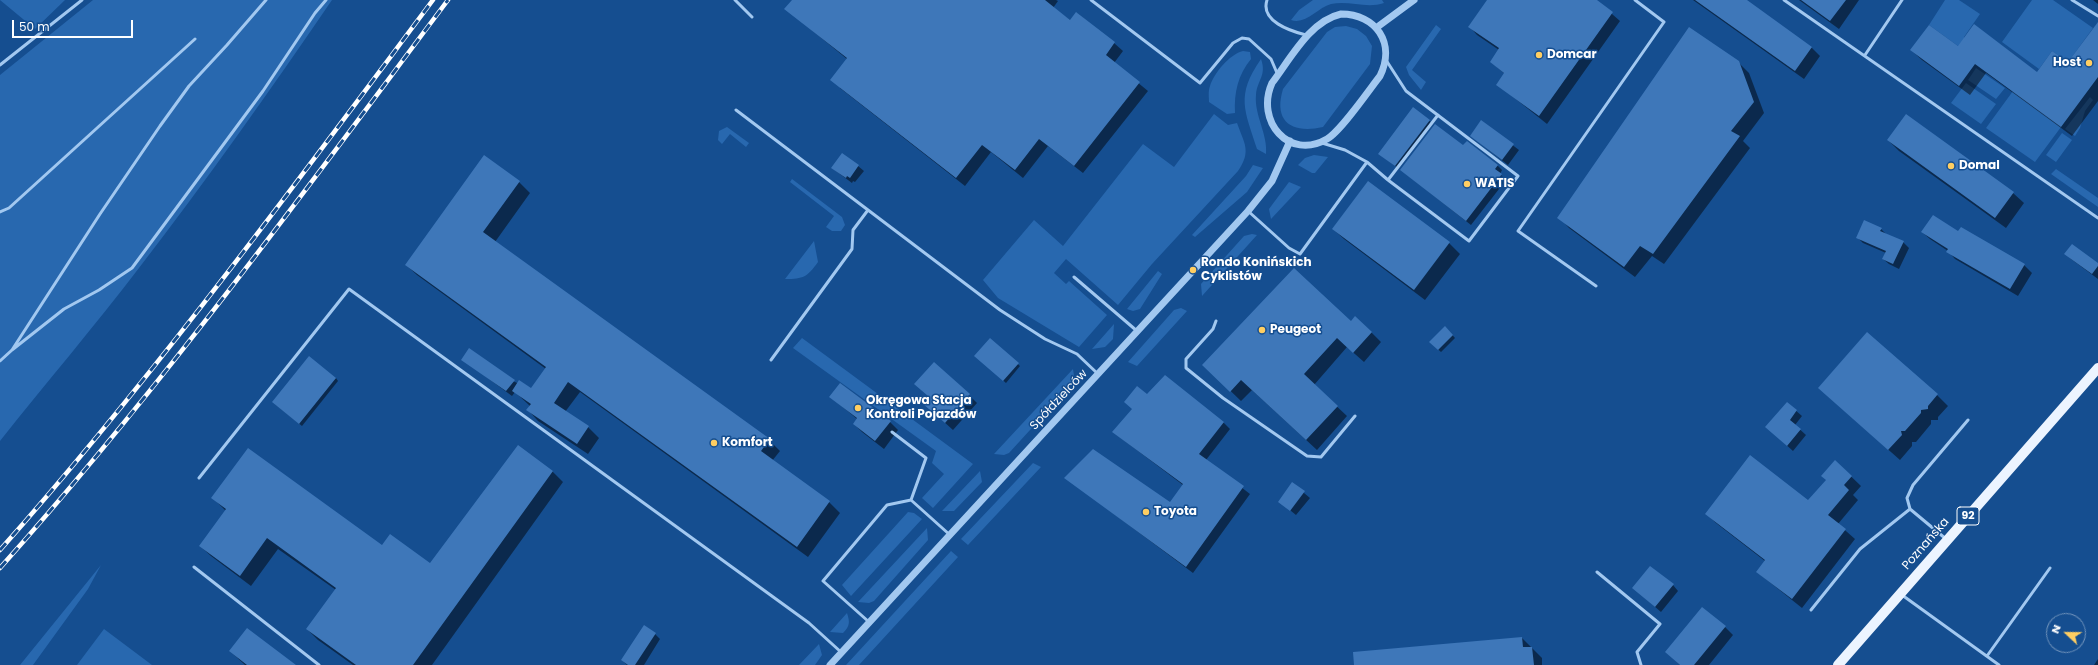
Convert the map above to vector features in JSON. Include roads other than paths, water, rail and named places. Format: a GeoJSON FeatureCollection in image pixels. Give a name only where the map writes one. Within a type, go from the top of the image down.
{"type":"FeatureCollection","features":[{"type":"Feature","properties":{"kind":"main road","name":"Poznańska"},"geometry":{"type":"LineString","coordinates":[[1838,665],[2098,368]]}},
{"type":"Feature","properties":{"kind":"street"},"geometry":{"type":"LineString","coordinates":[[1376,28],[1414,0]]}},
{"type":"Feature","properties":{"kind":"street"},"geometry":{"type":"LineString","coordinates":[[1341,14],[1360,16],[1376,28],[1384,43],[1386,60],[1380,76],[1335,133],[1321,142],[1304,145],[1290,141],[1280,135],[1274,128],[1266,110],[1268,91],[1278,75],[1308,36],[1323,20],[1341,14]]}},
{"type":"Feature","properties":{"kind":"street","name":"Spółdzielców"},"geometry":{"type":"LineString","coordinates":[[830,665],[1248,211],[1272,181],[1290,141]]}},
{"type":"Feature","properties":{"kind":"lane"},"geometry":{"type":"LineString","coordinates":[[0,65],[82,0]]}},
{"type":"Feature","properties":{"kind":"lane"},"geometry":{"type":"LineString","coordinates":[[12,350],[91,227],[189,86],[266,0]]}},
{"type":"Feature","properties":{"kind":"lane"},"geometry":{"type":"LineString","coordinates":[[0,361],[64,310],[99,290],[132,268],[263,91],[326,0]]}},
{"type":"Feature","properties":{"kind":"lane"},"geometry":{"type":"LineString","coordinates":[[735,0],[752,18]]}},
{"type":"Feature","properties":{"kind":"lane"},"geometry":{"type":"LineString","coordinates":[[1091,0],[1200,84],[1233,43],[1242,38],[1249,39],[1271,59],[1278,75]]}},
{"type":"Feature","properties":{"kind":"lane"},"geometry":{"type":"LineString","coordinates":[[1268,0],[1266,8],[1269,16],[1277,23],[1294,32],[1308,36]]}},
{"type":"Feature","properties":{"kind":"lane"},"geometry":{"type":"LineString","coordinates":[[1596,286],[1518,230],[1664,22],[1635,0]]}},
{"type":"Feature","properties":{"kind":"lane"},"geometry":{"type":"LineString","coordinates":[[1784,0],[2098,218]]}},
{"type":"Feature","properties":{"kind":"lane"},"geometry":{"type":"LineString","coordinates":[[1865,55],[1902,0]]}},
{"type":"Feature","properties":{"kind":"lane"},"geometry":{"type":"LineString","coordinates":[[2072,0],[2098,16]]}},
{"type":"Feature","properties":{"kind":"lane"},"geometry":{"type":"LineString","coordinates":[[0,212],[8,208],[195,39]]}},
{"type":"Feature","properties":{"kind":"lane"},"geometry":{"type":"LineString","coordinates":[[1321,142],[1345,150],[1367,162],[1388,180],[1469,241],[1518,176],[1406,91],[1386,60]]}},
{"type":"Feature","properties":{"kind":"lane"},"geometry":{"type":"LineString","coordinates":[[736,110],[1000,310],[1045,339],[1077,354],[1098,374]]}},
{"type":"Feature","properties":{"kind":"lane"},"geometry":{"type":"LineString","coordinates":[[1388,180],[1438,115]]}},
{"type":"Feature","properties":{"kind":"lane"},"geometry":{"type":"LineString","coordinates":[[1248,211],[1289,248],[1300,254],[1367,162]]}},
{"type":"Feature","properties":{"kind":"lane"},"geometry":{"type":"LineString","coordinates":[[771,360],[852,249],[853,230],[868,210]]}},
{"type":"Feature","properties":{"kind":"lane"},"geometry":{"type":"LineString","coordinates":[[1074,277],[1137,331]]}},
{"type":"Feature","properties":{"kind":"lane"},"geometry":{"type":"LineString","coordinates":[[200,478],[349,289],[809,623],[842,653]]}},
{"type":"Feature","properties":{"kind":"lane"},"geometry":{"type":"LineString","coordinates":[[1216,321],[1213,329],[1186,359],[1186,368],[1223,398],[1307,456],[1321,457],[1355,416]]}},
{"type":"Feature","properties":{"kind":"lane"},"geometry":{"type":"LineString","coordinates":[[1947,541],[1910,509],[1907,498],[1913,485],[1968,420]]}},
{"type":"Feature","properties":{"kind":"lane"},"geometry":{"type":"LineString","coordinates":[[892,432],[926,458],[911,500]]}},
{"type":"Feature","properties":{"kind":"lane"},"geometry":{"type":"LineString","coordinates":[[911,500],[950,535]]}},
{"type":"Feature","properties":{"kind":"lane"},"geometry":{"type":"LineString","coordinates":[[869,622],[823,581],[887,505],[911,500]]}},
{"type":"Feature","properties":{"kind":"lane"},"geometry":{"type":"LineString","coordinates":[[1811,610],[1860,548],[1910,509]]}},
{"type":"Feature","properties":{"kind":"lane"},"geometry":{"type":"LineString","coordinates":[[194,567],[319,665]]}},
{"type":"Feature","properties":{"kind":"lane"},"geometry":{"type":"LineString","coordinates":[[1987,656],[2050,568]]}},
{"type":"Feature","properties":{"kind":"lane"},"geometry":{"type":"LineString","coordinates":[[1597,572],[1660,624],[1637,652],[1641,665]]}},
{"type":"Feature","properties":{"kind":"lane"},"geometry":{"type":"LineString","coordinates":[[1900,594],[1999,665]]}},
{"type":"Feature","properties":{"kind":"railway"},"geometry":{"type":"LineString","coordinates":[[0,550],[113,417],[222,280],[433,0]]}},
{"type":"Feature","properties":{"kind":"railway"},"geometry":{"type":"LineString","coordinates":[[0,568],[60,500],[174,360],[285,217],[448,0]]}},
{"type":"Feature","properties":{"kind":"place","name":"Domcar"},"geometry":{"type":"Point","coordinates":[1539,55]}},
{"type":"Feature","properties":{"kind":"place","name":"Host"},"geometry":{"type":"Point","coordinates":[2089,63]}},
{"type":"Feature","properties":{"kind":"place","name":"Domal"},"geometry":{"type":"Point","coordinates":[1951,166]}},
{"type":"Feature","properties":{"kind":"place","name":"WATIS"},"geometry":{"type":"Point","coordinates":[1467,184]}},
{"type":"Feature","properties":{"kind":"place","name":"Rondo Konińskich Cyklistów"},"geometry":{"type":"Point","coordinates":[1193,270]}},
{"type":"Feature","properties":{"kind":"place","name":"Peugeot"},"geometry":{"type":"Point","coordinates":[1262,330]}},
{"type":"Feature","properties":{"kind":"place","name":"Okręgowa Stacja Kontroli Pojazdów"},"geometry":{"type":"Point","coordinates":[858,408]}},
{"type":"Feature","properties":{"kind":"place","name":"Komfort"},"geometry":{"type":"Point","coordinates":[714,443]}},
{"type":"Feature","properties":{"kind":"place","name":"Toyota"},"geometry":{"type":"Point","coordinates":[1146,512]}}]}
